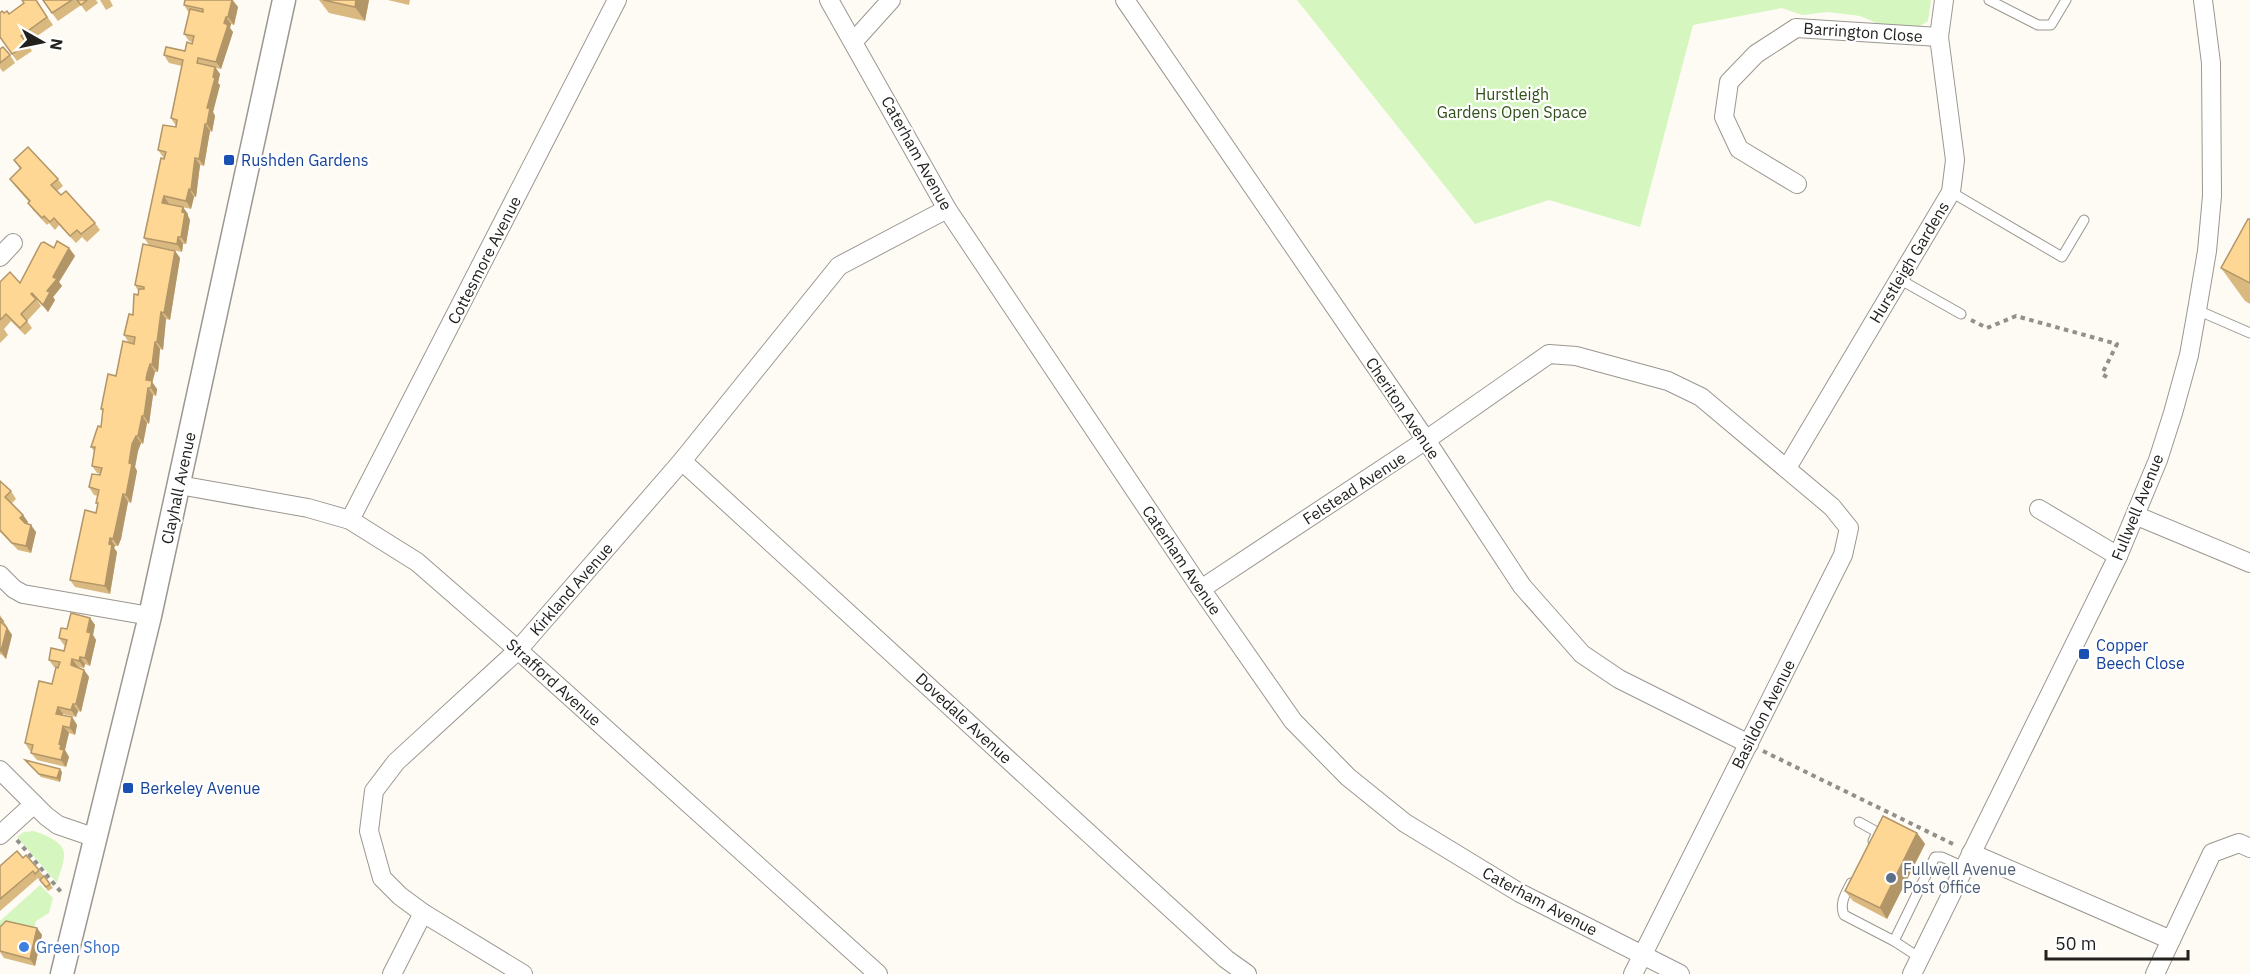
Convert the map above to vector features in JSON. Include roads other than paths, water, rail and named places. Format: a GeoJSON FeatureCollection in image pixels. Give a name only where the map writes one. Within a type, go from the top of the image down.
{"type":"FeatureCollection","features":[{"type":"Feature","properties":{"kind":"street","name":"Clayhall Avenue"},"geometry":{"type":"LineString","coordinates":[[62,974],[150,616],[284,0]]}},
{"type":"Feature","properties":{"kind":"street","name":"Cottesmore Avenue"},"geometry":{"type":"LineString","coordinates":[[350,520],[617,0]]}},
{"type":"Feature","properties":{"kind":"street","name":"Caterham Avenue"},"geometry":{"type":"LineString","coordinates":[[829,0],[947,208],[1201,589],[1293,721],[1348,777],[1405,823],[1520,893],[1680,974]]}},
{"type":"Feature","properties":{"kind":"street"},"geometry":{"type":"LineString","coordinates":[[854,41],[891,0]]}},
{"type":"Feature","properties":{"kind":"street","name":"Cheriton Avenue"},"geometry":{"type":"LineString","coordinates":[[1125,0],[1426,440],[1522,586],[1582,654],[1619,679],[1749,744]]}},
{"type":"Feature","properties":{"kind":"street","name":"Hurstleigh Gardens"},"geometry":{"type":"LineString","coordinates":[[1787,468],[1951,192],[1955,160],[1939,37],[1944,0]]}},
{"type":"Feature","properties":{"kind":"street","name":"Fullwell Avenue"},"geometry":{"type":"LineString","coordinates":[[1916,966],[2137,516],[2173,413],[2189,355],[2207,251],[2212,196],[2211,63],[2203,0]]}},
{"type":"Feature","properties":{"kind":"street","name":"Barrington Close"},"geometry":{"type":"LineString","coordinates":[[1797,184],[1739,149],[1724,117],[1729,82],[1756,54],[1796,28],[1939,37]]}},
{"type":"Feature","properties":{"kind":"street","name":"Kirkland Avenue"},"geometry":{"type":"LineString","coordinates":[[523,974],[423,913],[400,896],[382,878],[369,831],[374,791],[396,762],[519,650],[681,461],[839,266],[947,208]]}},
{"type":"Feature","properties":{"kind":"street"},"geometry":{"type":"LineString","coordinates":[[0,256],[14,243]]}},
{"type":"Feature","properties":{"kind":"street","name":"Felstead Avenue"},"geometry":{"type":"LineString","coordinates":[[1201,589],[1426,440],[1549,354],[1576,356],[1668,381],[1701,397],[1787,468]]}},
{"type":"Feature","properties":{"kind":"street","name":"Dovedale Avenue"},"geometry":{"type":"LineString","coordinates":[[681,461],[1226,959],[1247,974]]}},
{"type":"Feature","properties":{"kind":"street","name":"Basildon Avenue"},"geometry":{"type":"LineString","coordinates":[[1633,974],[1843,555],[1849,528],[1832,507],[1787,468]]}},
{"type":"Feature","properties":{"kind":"street","name":"Strafford Avenue"},"geometry":{"type":"LineString","coordinates":[[179,485],[308,508],[350,520],[417,562],[519,650],[878,974]]}},
{"type":"Feature","properties":{"kind":"street"},"geometry":{"type":"LineString","coordinates":[[2039,509],[2118,556]]}},
{"type":"Feature","properties":{"kind":"street"},"geometry":{"type":"LineString","coordinates":[[2137,516],[2250,563]]}},
{"type":"Feature","properties":{"kind":"street"},"geometry":{"type":"LineString","coordinates":[[0,575],[14,589],[23,594],[150,616]]}},
{"type":"Feature","properties":{"kind":"street"},"geometry":{"type":"LineString","coordinates":[[0,770],[58,825],[96,838]]}},
{"type":"Feature","properties":{"kind":"street"},"geometry":{"type":"LineString","coordinates":[[4,832],[34,804]]}},
{"type":"Feature","properties":{"kind":"street"},"geometry":{"type":"LineString","coordinates":[[2155,974],[2212,853],[2239,843],[2250,848]]}},
{"type":"Feature","properties":{"kind":"street"},"geometry":{"type":"LineString","coordinates":[[1967,860],[2171,940]]}},
{"type":"Feature","properties":{"kind":"street"},"geometry":{"type":"LineString","coordinates":[[392,974],[423,913]]}},
{"type":"Feature","properties":{"kind":"lane"},"geometry":{"type":"LineString","coordinates":[[1989,0],[2038,25],[2045,26],[2051,25],[2066,0]]}},
{"type":"Feature","properties":{"kind":"lane"},"geometry":{"type":"LineString","coordinates":[[1951,192],[2062,257],[2084,220]]}},
{"type":"Feature","properties":{"kind":"lane"},"geometry":{"type":"LineString","coordinates":[[1899,279],[1961,314]]}},
{"type":"Feature","properties":{"kind":"lane"},"geometry":{"type":"LineString","coordinates":[[2197,310],[2250,333]]}},
{"type":"Feature","properties":{"kind":"lane"},"geometry":{"type":"LineString","coordinates":[[1859,822],[1877,832],[1871,845]]}},
{"type":"Feature","properties":{"kind":"lane"},"geometry":{"type":"LineString","coordinates":[[1894,941],[1935,857],[1967,860]]}},
{"type":"Feature","properties":{"kind":"lane"},"geometry":{"type":"LineString","coordinates":[[1854,877],[1843,898],[1841,908],[1844,915],[1894,941],[1916,966]]}},
{"type":"Feature","properties":{"kind":"place","name":"Rushden Gardens"},"geometry":{"type":"Point","coordinates":[229,160]}},
{"type":"Feature","properties":{"kind":"place","name":"Copper Beech Close"},"geometry":{"type":"Point","coordinates":[2084,654]}},
{"type":"Feature","properties":{"kind":"place","name":"Berkeley Avenue"},"geometry":{"type":"Point","coordinates":[128,788]}},
{"type":"Feature","properties":{"kind":"place","name":"Fullwell Avenue Post Office"},"geometry":{"type":"Point","coordinates":[1891,878]}},
{"type":"Feature","properties":{"kind":"place","name":"Green Shop"},"geometry":{"type":"Point","coordinates":[24,947]}},
{"type":"Feature","properties":{"kind":"park label","name":"Hurstleigh Gardens Open Space"},"geometry":{"type":"Point","coordinates":[1512,103]}}]}
